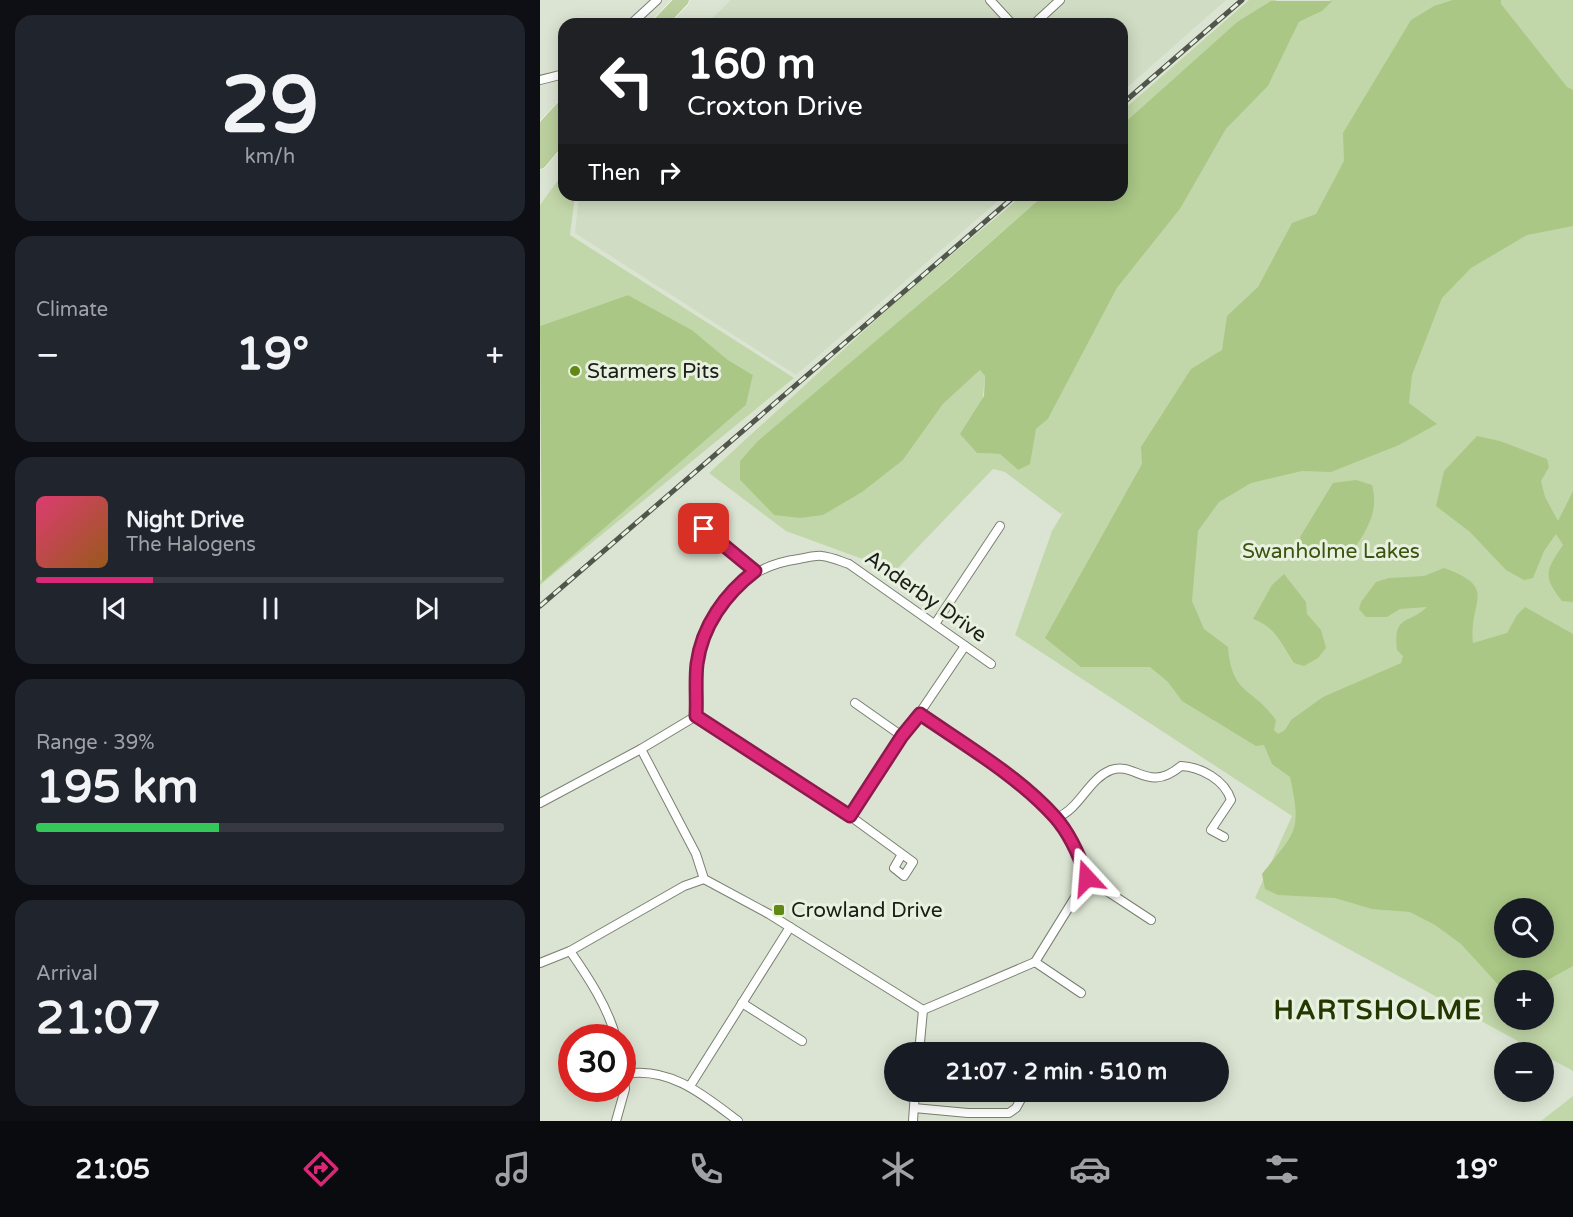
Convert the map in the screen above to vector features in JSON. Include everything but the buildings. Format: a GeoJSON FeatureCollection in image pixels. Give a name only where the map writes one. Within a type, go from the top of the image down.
{"type":"FeatureCollection","features":[{"type":"Feature","properties":{"kind":"main road"},"geometry":{"type":"LineString","coordinates":[[665,18],[682,0]]}},
{"type":"Feature","properties":{"kind":"main road"},"geometry":{"type":"LineString","coordinates":[[540,132],[558,112]]}},
{"type":"Feature","properties":{"kind":"main road"},"geometry":{"type":"LineString","coordinates":[[540,144],[558,125]]}},
{"type":"Feature","properties":{"kind":"main road"},"geometry":{"type":"LineString","coordinates":[[540,162],[558,140]]}},
{"type":"Feature","properties":{"kind":"street"},"geometry":{"type":"LineString","coordinates":[[638,18],[657,0]]}},
{"type":"Feature","properties":{"kind":"street"},"geometry":{"type":"LineString","coordinates":[[990,0],[1006,18]]}},
{"type":"Feature","properties":{"kind":"street"},"geometry":{"type":"LineString","coordinates":[[1040,18],[1060,0]]}},
{"type":"Feature","properties":{"kind":"street"},"geometry":{"type":"LineString","coordinates":[[540,80],[558,76]]}},
{"type":"Feature","properties":{"kind":"street"},"geometry":{"type":"LineString","coordinates":[[935,624],[1000,526]]}},
{"type":"Feature","properties":{"kind":"street"},"geometry":{"type":"LineString","coordinates":[[704,529],[755,571]]}},
{"type":"Feature","properties":{"kind":"street","name":"Anderby Drive"},"geometry":{"type":"LineString","coordinates":[[696,716],[697,665],[702,641],[717,612],[735,586],[755,571],[783,561],[822,556],[849,564],[991,664]]}},
{"type":"Feature","properties":{"kind":"street"},"geometry":{"type":"LineString","coordinates":[[850,816],[965,646]]}},
{"type":"Feature","properties":{"kind":"street"},"geometry":{"type":"LineString","coordinates":[[855,703],[902,736]]}},
{"type":"Feature","properties":{"kind":"street"},"geometry":{"type":"LineString","coordinates":[[920,714],[1028,792],[1056,818],[1078,852],[1087,878],[1151,920]]}},
{"type":"Feature","properties":{"kind":"street"},"geometry":{"type":"LineString","coordinates":[[540,803],[642,749],[696,716],[850,816],[902,854]]}},
{"type":"Feature","properties":{"kind":"street"},"geometry":{"type":"LineString","coordinates":[[642,749],[696,854],[704,879],[789,927],[923,1010]]}},
{"type":"Feature","properties":{"kind":"street"},"geometry":{"type":"LineString","coordinates":[[1056,818],[1067,814],[1094,782],[1112,770],[1129,770],[1137,775],[1155,778],[1172,774],[1181,766],[1195,766],[1228,791],[1231,800],[1211,830],[1224,837]]}},
{"type":"Feature","properties":{"kind":"street"},"geometry":{"type":"LineString","coordinates":[[923,1010],[1035,962],[1087,878]]}},
{"type":"Feature","properties":{"kind":"street"},"geometry":{"type":"LineString","coordinates":[[540,963],[570,951],[684,886],[704,879]]}},
{"type":"Feature","properties":{"kind":"street"},"geometry":{"type":"LineString","coordinates":[[690,1086],[789,927]]}},
{"type":"Feature","properties":{"kind":"street"},"geometry":{"type":"LineString","coordinates":[[570,951],[585,973],[612,1024]]}},
{"type":"Feature","properties":{"kind":"street"},"geometry":{"type":"LineString","coordinates":[[1035,962],[1081,993]]}},
{"type":"Feature","properties":{"kind":"street"},"geometry":{"type":"LineString","coordinates":[[742,1003],[802,1041]]}},
{"type":"Feature","properties":{"kind":"street"},"geometry":{"type":"LineString","coordinates":[[920,1042],[923,1010]]}},
{"type":"Feature","properties":{"kind":"street"},"geometry":{"type":"LineString","coordinates":[[636,1072],[660,1075],[690,1086],[738,1121]]}},
{"type":"Feature","properties":{"kind":"street"},"geometry":{"type":"LineString","coordinates":[[616,1121],[621,1102]]}},
{"type":"Feature","properties":{"kind":"street"},"geometry":{"type":"LineString","coordinates":[[913,1121],[914,1102]]}},
{"type":"Feature","properties":{"kind":"street"},"geometry":{"type":"LineString","coordinates":[[914,1108],[968,1113],[1009,1113],[1016,1108],[1019,1102]]}},
{"type":"Feature","properties":{"kind":"shaded area"},"geometry":{"type":"Polygon","coordinates":[[[731,0],[1226,0],[1128,87],[1128,18],[712,18],[731,0]]]}},
{"type":"Feature","properties":{"kind":"shaded area"},"geometry":{"type":"Polygon","coordinates":[[[1453,0],[1501,0],[1501,4],[1567,87],[1573,90],[1573,226],[1527,235],[1471,268],[1442,298],[1412,375],[1409,403],[1437,424],[1399,445],[1331,472],[1302,471],[1251,483],[1219,502],[1198,531],[1192,601],[1204,629],[1228,647],[1230,663],[1239,683],[1276,720],[1274,730],[1278,734],[1285,730],[1291,720],[1323,697],[1401,663],[1403,656],[1397,650],[1397,631],[1403,622],[1427,607],[1400,609],[1387,617],[1366,617],[1359,609],[1361,602],[1376,582],[1389,578],[1424,576],[1444,568],[1461,575],[1471,582],[1478,597],[1473,643],[1507,633],[1517,615],[1525,607],[1573,634],[1573,966],[1554,976],[1554,970],[1494,970],[1494,980],[1461,944],[1435,925],[1410,912],[1372,909],[1335,898],[1278,895],[1265,889],[1262,874],[1289,839],[1295,821],[1295,809],[1290,777],[1272,764],[1264,745],[1256,746],[1182,701],[1168,682],[1150,667],[1081,667],[1045,638],[1142,464],[1141,447],[1191,369],[1222,350],[1227,316],[1258,287],[1292,223],[1316,214],[1344,161],[1343,133],[1411,20],[1434,6],[1453,0]]]}},
{"type":"Feature","properties":{"kind":"shaded area"},"geometry":{"type":"Polygon","coordinates":[[[1271,1],[1332,1],[1322,11],[1299,22],[1268,86],[1226,129],[1180,209],[1117,288],[1048,419],[1036,429],[1030,464],[1018,470],[1000,454],[977,453],[960,434],[984,396],[985,376],[980,370],[943,404],[903,460],[862,492],[823,515],[800,518],[774,515],[740,480],[740,461],[758,441],[1037,201],[1128,201],[1128,120],[1237,22],[1271,1]]]}},
{"type":"Feature","properties":{"kind":"shaded area"},"geometry":{"type":"Polygon","coordinates":[[[578,201],[998,201],[796,375],[575,233],[578,201]]]}},
{"type":"Feature","properties":{"kind":"shaded area"},"geometry":{"type":"Polygon","coordinates":[[[628,295],[692,330],[728,360],[753,375],[746,405],[542,582],[540,326],[628,295]]]}},
{"type":"Feature","properties":{"kind":"shaded area"},"geometry":{"type":"Polygon","coordinates":[[[1477,436],[1500,441],[1547,459],[1549,467],[1541,481],[1545,497],[1558,521],[1573,491],[1573,602],[1562,601],[1549,579],[1550,567],[1563,545],[1556,534],[1544,551],[1533,578],[1524,580],[1506,570],[1470,532],[1436,506],[1444,471],[1477,436]]]}},
{"type":"Feature","properties":{"kind":"shaded area"},"geometry":{"type":"Polygon","coordinates":[[[1356,480],[1372,485],[1374,503],[1368,526],[1354,549],[1339,549],[1327,560],[1304,549],[1300,537],[1333,483],[1356,480]]]}},
{"type":"Feature","properties":{"kind":"shaded area"},"geometry":{"type":"Polygon","coordinates":[[[1284,574],[1306,602],[1307,614],[1321,630],[1326,648],[1318,658],[1304,666],[1294,663],[1272,631],[1253,619],[1272,585],[1284,574]]]}},
{"type":"Feature","properties":{"kind":"green space"},"geometry":{"type":"Polygon","coordinates":[[[1249,0],[1277,0],[1237,22],[1128,120],[1128,106],[1249,0]]]}},
{"type":"Feature","properties":{"kind":"green space","name":"Swanholme Lakes"},"geometry":{"type":"Polygon","coordinates":[[[1330,0],[1573,0],[1573,1071],[1554,1061],[1554,1042],[1520,1042],[1498,1030],[1554,1030],[1554,970],[1494,970],[1494,1028],[1255,898],[1292,816],[1015,635],[1052,531],[1064,511],[1061,514],[1005,472],[993,469],[895,571],[786,531],[709,473],[901,297],[1016,201],[1037,201],[740,461],[740,480],[774,515],[903,460],[943,404],[980,370],[985,376],[977,453],[1000,454],[1018,470],[1036,429],[1048,419],[1117,288],[1180,209],[1226,129],[1268,86],[1299,22],[1322,11],[1330,0]]]}},
{"type":"Feature","properties":{"kind":"green space"},"geometry":{"type":"Polygon","coordinates":[[[558,180],[558,201],[574,201],[570,235],[794,378],[540,585],[540,579],[542,581],[746,405],[753,375],[728,360],[692,330],[628,295],[540,326],[540,205],[558,180]]]}},
{"type":"Feature","properties":{"kind":"green space"},"geometry":{"type":"Polygon","coordinates":[[[1573,1096],[1573,1121],[1541,1121],[1573,1096]]]}},
{"type":"Feature","properties":{"kind":"railway"},"geometry":{"type":"LineString","coordinates":[[1128,99],[1242,0]]}},
{"type":"Feature","properties":{"kind":"railway"},"geometry":{"type":"LineString","coordinates":[[540,606],[1009,201]]}},
{"type":"Feature","properties":{"kind":"place","name":"Starmers Pits"},"geometry":{"type":"Point","coordinates":[575,371]}},
{"type":"Feature","properties":{"kind":"place","name":"Crowland Drive"},"geometry":{"type":"Point","coordinates":[779,910]}},
{"type":"Feature","properties":{"kind":"district","name":"HARTSHOLME"},"geometry":{"type":"Point","coordinates":[1378,1010]}},
{"type":"Feature","properties":{"kind":"route"},"geometry":{"type":"LineString","coordinates":[[704,529],[755,571],[735,586],[717,612],[702,641],[697,665],[696,716],[850,816],[902,736],[920,714],[1028,792],[1056,818],[1078,852],[1087,878]]}}]}
